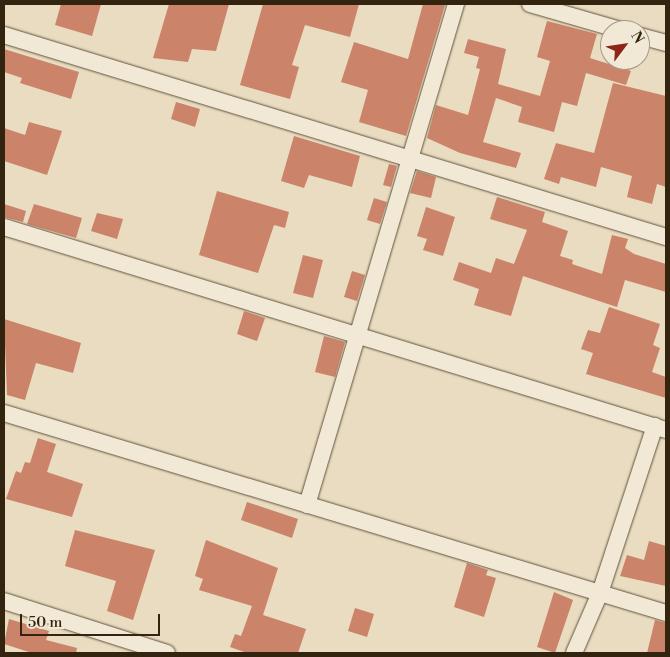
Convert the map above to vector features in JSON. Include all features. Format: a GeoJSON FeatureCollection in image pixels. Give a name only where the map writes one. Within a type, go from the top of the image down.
{"type":"FeatureCollection","features":[{"type":"Feature","properties":{"kind":"street"},"geometry":{"type":"LineString","coordinates":[[307,505],[456,4]]}},
{"type":"Feature","properties":{"kind":"street"},"geometry":{"type":"LineString","coordinates":[[530,4],[600,24]]}},
{"type":"Feature","properties":{"kind":"street"},"geometry":{"type":"LineString","coordinates":[[4,34],[666,237]]}},
{"type":"Feature","properties":{"kind":"street"},"geometry":{"type":"LineString","coordinates":[[650,39],[666,43]]}},
{"type":"Feature","properties":{"kind":"street"},"geometry":{"type":"LineString","coordinates":[[4,227],[660,428],[600,593],[574,653]]}},
{"type":"Feature","properties":{"kind":"street"},"geometry":{"type":"LineString","coordinates":[[4,414],[666,613]]}},
{"type":"Feature","properties":{"kind":"street"},"geometry":{"type":"LineString","coordinates":[[4,601],[167,653]]}},
{"type":"Feature","properties":{"kind":"building"},"geometry":{"type":"Polygon","coordinates":[[[61,4],[101,4],[92,36],[55,25],[61,4]]]}},
{"type":"Feature","properties":{"kind":"building"},"geometry":{"type":"Polygon","coordinates":[[[169,4],[229,4],[216,51],[192,49],[188,62],[153,58],[169,4]]]}},
{"type":"Feature","properties":{"kind":"building"},"geometry":{"type":"Polygon","coordinates":[[[263,4],[359,4],[350,37],[305,25],[292,65],[299,67],[290,99],[240,85],[263,4]]]}},
{"type":"Feature","properties":{"kind":"building"},"geometry":{"type":"Polygon","coordinates":[[[423,4],[445,5],[406,136],[359,122],[368,90],[341,82],[354,42],[408,59],[423,4]]]}},
{"type":"Feature","properties":{"kind":"building"},"geometry":{"type":"Polygon","coordinates":[[[547,21],[597,34],[590,58],[600,61],[600,70],[631,71],[626,85],[586,73],[577,106],[562,102],[554,132],[518,122],[522,107],[496,98],[483,142],[521,153],[516,168],[460,153],[427,138],[436,105],[468,115],[480,69],[476,68],[479,57],[464,53],[468,39],[506,49],[498,84],[540,96],[550,61],[537,57],[547,21]]]}},
{"type":"Feature","properties":{"kind":"building"},"geometry":{"type":"Polygon","coordinates":[[[4,49],[79,72],[71,99],[20,83],[22,78],[4,72],[4,49]]]}},
{"type":"Feature","properties":{"kind":"building"},"geometry":{"type":"Polygon","coordinates":[[[613,83],[666,96],[666,187],[657,184],[652,204],[627,197],[632,176],[601,167],[596,187],[561,177],[559,184],[544,179],[556,143],[594,153],[613,83]]]}},
{"type":"Feature","properties":{"kind":"building"},"geometry":{"type":"Polygon","coordinates":[[[176,102],[200,109],[195,127],[171,119],[176,102]]]}},
{"type":"Feature","properties":{"kind":"building"},"geometry":{"type":"Polygon","coordinates":[[[29,122],[62,131],[47,175],[4,161],[4,128],[25,135],[29,122]]]}},
{"type":"Feature","properties":{"kind":"building"},"geometry":{"type":"Polygon","coordinates":[[[294,136],[360,156],[352,187],[309,175],[304,188],[281,181],[294,136]]]}},
{"type":"Feature","properties":{"kind":"building"},"geometry":{"type":"Polygon","coordinates":[[[389,164],[397,166],[391,187],[383,185],[389,164]]]}},
{"type":"Feature","properties":{"kind":"building"},"geometry":{"type":"Polygon","coordinates":[[[417,171],[436,177],[431,198],[410,193],[417,171]]]}},
{"type":"Feature","properties":{"kind":"building"},"geometry":{"type":"Polygon","coordinates":[[[217,191],[289,212],[285,228],[274,225],[258,273],[199,255],[217,191]]]}},
{"type":"Feature","properties":{"kind":"building"},"geometry":{"type":"Polygon","coordinates":[[[497,197],[545,212],[542,222],[568,231],[560,256],[573,260],[572,264],[602,274],[612,235],[628,239],[625,248],[634,254],[666,264],[666,292],[625,280],[617,307],[523,276],[511,316],[474,305],[479,289],[453,280],[459,262],[491,273],[496,258],[514,264],[527,230],[490,219],[497,197]]]}},
{"type":"Feature","properties":{"kind":"building"},"geometry":{"type":"Polygon","coordinates":[[[374,198],[387,202],[380,224],[367,220],[374,198]]]}},
{"type":"Feature","properties":{"kind":"building"},"geometry":{"type":"Polygon","coordinates":[[[4,204],[26,211],[23,222],[4,217],[4,204]]]}},
{"type":"Feature","properties":{"kind":"building"},"geometry":{"type":"Polygon","coordinates":[[[34,204],[82,218],[76,238],[27,224],[34,204]]]}},
{"type":"Feature","properties":{"kind":"building"},"geometry":{"type":"Polygon","coordinates":[[[426,207],[455,217],[443,256],[423,250],[427,239],[417,236],[426,207]]]}},
{"type":"Feature","properties":{"kind":"building"},"geometry":{"type":"Polygon","coordinates":[[[97,213],[123,219],[117,239],[91,231],[97,213]]]}},
{"type":"Feature","properties":{"kind":"building"},"geometry":{"type":"Polygon","coordinates":[[[303,255],[323,260],[313,298],[293,293],[303,255]]]}},
{"type":"Feature","properties":{"kind":"building"},"geometry":{"type":"Polygon","coordinates":[[[352,271],[365,275],[357,301],[344,297],[352,271]]]}},
{"type":"Feature","properties":{"kind":"building"},"geometry":{"type":"Polygon","coordinates":[[[609,307],[660,324],[653,345],[660,348],[652,372],[666,377],[666,398],[586,374],[593,353],[581,349],[588,330],[600,333],[609,307]]]}},
{"type":"Feature","properties":{"kind":"building"},"geometry":{"type":"Polygon","coordinates":[[[244,311],[265,318],[257,341],[237,334],[244,311]]]}},
{"type":"Feature","properties":{"kind":"building"},"geometry":{"type":"Polygon","coordinates":[[[4,319],[81,343],[73,373],[36,363],[25,400],[7,395],[4,319]]]}},
{"type":"Feature","properties":{"kind":"building"},"geometry":{"type":"Polygon","coordinates":[[[324,336],[345,342],[335,377],[315,372],[324,336]]]}},
{"type":"Feature","properties":{"kind":"building"},"geometry":{"type":"Polygon","coordinates":[[[38,438],[56,444],[47,472],[83,484],[72,517],[6,499],[16,471],[21,473],[25,462],[30,463],[38,438]]]}},
{"type":"Feature","properties":{"kind":"building"},"geometry":{"type":"Polygon","coordinates":[[[247,502],[298,519],[292,538],[241,520],[247,502]]]}},
{"type":"Feature","properties":{"kind":"building"},"geometry":{"type":"Polygon","coordinates":[[[75,530],[155,550],[133,620],[107,611],[116,581],[65,566],[75,530]]]}},
{"type":"Feature","properties":{"kind":"building"},"geometry":{"type":"Polygon","coordinates":[[[206,540],[278,568],[263,615],[306,629],[298,653],[247,653],[230,647],[235,634],[241,636],[252,606],[199,590],[203,579],[195,576],[206,540]]]}},
{"type":"Feature","properties":{"kind":"building"},"geometry":{"type":"Polygon","coordinates":[[[649,541],[666,546],[666,586],[620,576],[627,555],[644,560],[649,541]]]}},
{"type":"Feature","properties":{"kind":"building"},"geometry":{"type":"Polygon","coordinates":[[[467,563],[488,570],[486,575],[496,578],[484,617],[454,607],[467,563]]]}},
{"type":"Feature","properties":{"kind":"building"},"geometry":{"type":"Polygon","coordinates":[[[554,592],[573,600],[555,653],[537,647],[554,592]]]}},
{"type":"Feature","properties":{"kind":"building"},"geometry":{"type":"Polygon","coordinates":[[[355,608],[374,614],[367,637],[348,631],[355,608]]]}},
{"type":"Feature","properties":{"kind":"building"},"geometry":{"type":"Polygon","coordinates":[[[9,619],[49,631],[46,640],[77,648],[76,653],[32,653],[4,644],[9,619]]]}},
{"type":"Feature","properties":{"kind":"building"},"geometry":{"type":"Polygon","coordinates":[[[655,620],[666,623],[666,653],[647,653],[655,620]]]}}]}
